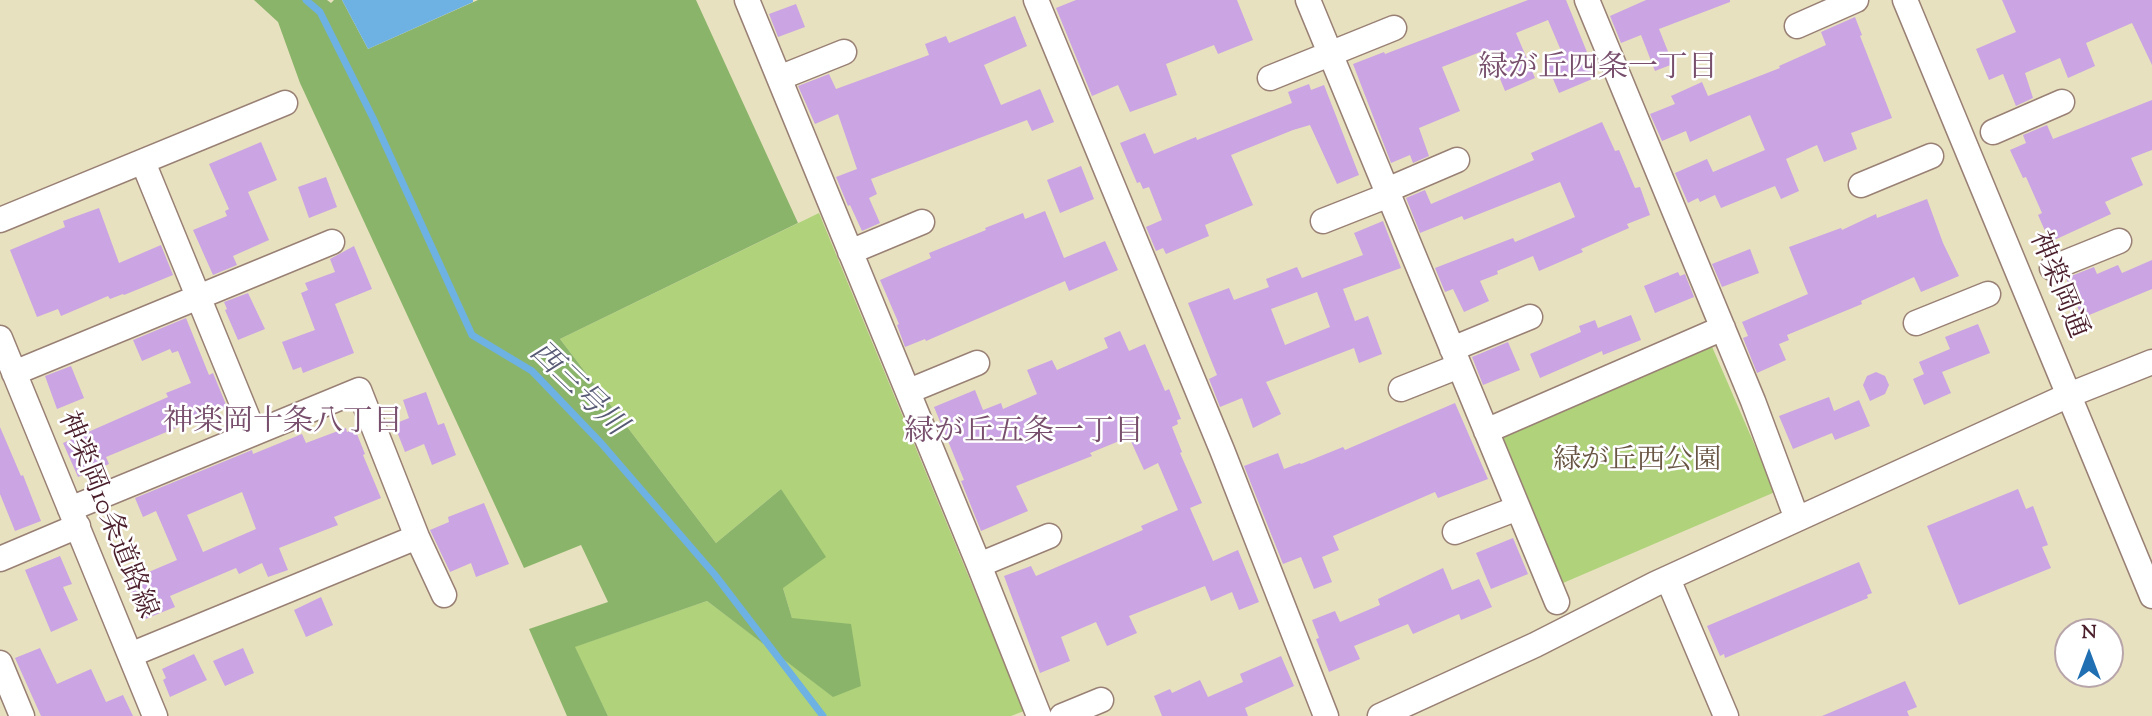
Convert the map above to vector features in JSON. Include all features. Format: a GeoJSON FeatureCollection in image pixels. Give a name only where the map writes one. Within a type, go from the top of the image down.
{"type":"FeatureCollection","features":[{"type":"Feature","properties":{"kind":"street"},"geometry":{"type":"LineString","coordinates":[[747,0],[1039,716]]}},
{"type":"Feature","properties":{"kind":"street"},"geometry":{"type":"LineString","coordinates":[[1036,0],[1222,450],[1326,716]]}},
{"type":"Feature","properties":{"kind":"street"},"geometry":{"type":"LineString","coordinates":[[1308,0],[1557,602]]}},
{"type":"Feature","properties":{"kind":"street"},"geometry":{"type":"LineString","coordinates":[[1587,0],[1723,328],[1797,519]]}},
{"type":"Feature","properties":{"kind":"street"},"geometry":{"type":"LineString","coordinates":[[1797,26],[1856,0]]}},
{"type":"Feature","properties":{"kind":"street","name":"神楽岡通"},"geometry":{"type":"LineString","coordinates":[[1905,0],[2152,596]]}},
{"type":"Feature","properties":{"kind":"street"},"geometry":{"type":"LineString","coordinates":[[1270,78],[1394,28]]}},
{"type":"Feature","properties":{"kind":"street"},"geometry":{"type":"LineString","coordinates":[[779,78],[844,52]]}},
{"type":"Feature","properties":{"kind":"street"},"geometry":{"type":"LineString","coordinates":[[1993,132],[2062,102]]}},
{"type":"Feature","properties":{"kind":"street"},"geometry":{"type":"LineString","coordinates":[[0,220],[285,103]]}},
{"type":"Feature","properties":{"kind":"street"},"geometry":{"type":"LineString","coordinates":[[1861,185],[1931,156]]}},
{"type":"Feature","properties":{"kind":"street"},"geometry":{"type":"LineString","coordinates":[[1323,221],[1457,160]]}},
{"type":"Feature","properties":{"kind":"street"},"geometry":{"type":"LineString","coordinates":[[143,162],[254,433]]}},
{"type":"Feature","properties":{"kind":"street"},"geometry":{"type":"LineString","coordinates":[[850,252],[922,222]]}},
{"type":"Feature","properties":{"kind":"street"},"geometry":{"type":"LineString","coordinates":[[14,373],[332,242]]}},
{"type":"Feature","properties":{"kind":"street"},"geometry":{"type":"LineString","coordinates":[[2052,268],[2119,242]]}},
{"type":"Feature","properties":{"kind":"street"},"geometry":{"type":"LineString","coordinates":[[1916,323],[1988,294]]}},
{"type":"Feature","properties":{"kind":"street"},"geometry":{"type":"LineString","coordinates":[[1401,389],[1530,317]]}},
{"type":"Feature","properties":{"kind":"street"},"geometry":{"type":"LineString","coordinates":[[1486,431],[1723,328]]}},
{"type":"Feature","properties":{"kind":"street","name":"神楽岡10条道路線"},"geometry":{"type":"LineString","coordinates":[[0,338],[155,716]]}},
{"type":"Feature","properties":{"kind":"street"},"geometry":{"type":"LineString","coordinates":[[1380,716],[1797,519],[2069,395],[2152,362]]}},
{"type":"Feature","properties":{"kind":"street"},"geometry":{"type":"LineString","coordinates":[[908,391],[977,363]]}},
{"type":"Feature","properties":{"kind":"street"},"geometry":{"type":"LineString","coordinates":[[0,559],[74,517],[254,433],[359,390],[417,537],[444,595]]}},
{"type":"Feature","properties":{"kind":"street"},"geometry":{"type":"LineString","coordinates":[[1455,533],[1518,508]]}},
{"type":"Feature","properties":{"kind":"street"},"geometry":{"type":"LineString","coordinates":[[979,565],[1049,536]]}},
{"type":"Feature","properties":{"kind":"street"},"geometry":{"type":"LineString","coordinates":[[130,655],[417,537]]}},
{"type":"Feature","properties":{"kind":"street"},"geometry":{"type":"LineString","coordinates":[[1668,579],[1726,716]]}},
{"type":"Feature","properties":{"kind":"street"},"geometry":{"type":"LineString","coordinates":[[0,663],[22,716]]}},
{"type":"Feature","properties":{"kind":"street"},"geometry":{"type":"LineString","coordinates":[[1062,716],[1101,700]]}},
{"type":"Feature","properties":{"kind":"green space"},"geometry":{"type":"Polygon","coordinates":[[[254,0],[327,0],[331,3],[334,0],[342,0],[368,49],[478,0],[696,0],[798,223],[560,339],[716,543],[781,489],[826,557],[783,588],[792,618],[851,624],[861,686],[833,697],[707,601],[575,647],[608,716],[567,716],[529,629],[608,602],[581,545],[524,568],[300,83],[278,22],[254,0]]]}},
{"type":"Feature","properties":{"kind":"green space"},"geometry":{"type":"Polygon","coordinates":[[[819,213],[1024,711],[1011,716],[608,716],[574,647],[707,601],[833,696],[861,685],[792,618],[783,588],[781,489],[716,543],[560,339],[819,213]]]}},
{"type":"Feature","properties":{"kind":"green space","name":"緑が丘西公園"},"geometry":{"type":"Polygon","coordinates":[[[1710,342],[1775,492],[1563,583],[1499,433],[1710,342]]]}},
{"type":"Feature","properties":{"kind":"water"},"geometry":{"type":"Polygon","coordinates":[[[342,0],[473,0],[473,2],[368,49],[342,0]]]}},
{"type":"Feature","properties":{"kind":"building"},"geometry":{"type":"Polygon","coordinates":[[[1076,0],[1237,0],[1253,40],[1218,54],[1214,45],[1166,64],[1177,95],[1130,112],[1118,85],[1092,96],[1056,8],[1076,0]]]}},
{"type":"Feature","properties":{"kind":"building"},"geometry":{"type":"Polygon","coordinates":[[[1528,0],[1566,0],[1597,77],[1559,93],[1545,60],[1562,53],[1548,20],[1516,33],[1535,78],[1505,91],[1488,49],[1442,67],[1460,111],[1419,128],[1429,156],[1413,163],[1410,155],[1391,163],[1353,64],[1528,0]]]}},
{"type":"Feature","properties":{"kind":"building"},"geometry":{"type":"Polygon","coordinates":[[[1646,0],[1730,2],[1659,29],[1673,64],[1655,71],[1641,35],[1621,43],[1610,16],[1646,0]]]}},
{"type":"Feature","properties":{"kind":"building"},"geometry":{"type":"Polygon","coordinates":[[[2002,0],[2152,0],[2152,65],[2132,23],[2086,43],[2095,66],[2068,78],[2060,58],[2025,73],[2033,98],[2016,106],[2003,74],[1989,80],[1976,49],[2016,32],[2002,0]]]}},
{"type":"Feature","properties":{"kind":"building"},"geometry":{"type":"Polygon","coordinates":[[[796,4],[805,27],[778,37],[769,14],[796,4]]]}},
{"type":"Feature","properties":{"kind":"building"},"geometry":{"type":"Polygon","coordinates":[[[1015,16],[1027,46],[984,65],[1001,105],[1040,89],[1054,122],[1032,131],[1027,120],[871,179],[877,194],[869,198],[880,223],[862,231],[836,177],[857,169],[838,114],[815,124],[798,86],[829,74],[836,89],[929,55],[925,44],[946,36],[949,43],[1015,16]]]}},
{"type":"Feature","properties":{"kind":"building"},"geometry":{"type":"Polygon","coordinates":[[[1855,17],[1892,118],[1851,133],[1857,149],[1824,162],[1817,145],[1786,159],[1799,191],[1781,199],[1775,186],[1721,208],[1715,195],[1700,202],[1698,198],[1688,203],[1675,173],[1707,159],[1713,172],[1765,150],[1750,115],[1690,142],[1686,131],[1662,141],[1650,114],[1675,104],[1671,96],[1702,82],[1708,96],[1780,68],[1779,66],[1826,45],[1821,32],[1855,17]]]}},
{"type":"Feature","properties":{"kind":"building"},"geometry":{"type":"Polygon","coordinates":[[[1309,84],[1311,90],[1324,85],[1359,175],[1337,184],[1310,125],[1293,130],[1231,155],[1253,205],[1205,225],[1209,236],[1166,254],[1163,248],[1156,251],[1146,227],[1162,220],[1149,187],[1143,189],[1140,182],[1137,183],[1120,143],[1145,133],[1154,154],[1292,103],[1288,92],[1309,84]]]}},
{"type":"Feature","properties":{"kind":"building"},"geometry":{"type":"Polygon","coordinates":[[[2152,100],[2152,150],[2131,158],[2143,185],[2105,202],[2111,214],[2050,242],[2038,215],[2042,213],[2010,150],[2026,143],[2023,135],[2047,125],[2053,139],[2152,100]]]}},
{"type":"Feature","properties":{"kind":"building"},"geometry":{"type":"Polygon","coordinates":[[[1602,122],[1615,151],[1619,150],[1635,188],[1640,187],[1650,215],[1627,224],[1629,228],[1581,249],[1583,252],[1539,271],[1533,256],[1497,271],[1498,274],[1480,281],[1489,301],[1464,312],[1453,289],[1445,292],[1435,268],[1513,238],[1515,242],[1575,217],[1560,182],[1464,220],[1462,216],[1420,233],[1406,198],[1425,190],[1431,204],[1534,160],[1531,153],[1602,122]]]}},
{"type":"Feature","properties":{"kind":"building"},"geometry":{"type":"Polygon","coordinates":[[[261,142],[277,180],[248,192],[269,240],[233,256],[237,265],[213,275],[193,230],[227,216],[225,211],[229,209],[209,164],[261,142]]]}},
{"type":"Feature","properties":{"kind":"building"},"geometry":{"type":"Polygon","coordinates":[[[1081,166],[1094,199],[1060,213],[1047,180],[1081,166]]]}},
{"type":"Feature","properties":{"kind":"building"},"geometry":{"type":"Polygon","coordinates":[[[326,177],[337,207],[309,218],[298,187],[326,177]]]}},
{"type":"Feature","properties":{"kind":"building"},"geometry":{"type":"Polygon","coordinates":[[[1927,199],[1943,243],[1959,276],[1921,292],[1914,277],[1861,301],[1862,304],[1787,335],[1789,340],[1779,344],[1786,360],[1757,373],[1743,338],[1748,336],[1742,322],[1808,294],[1789,247],[1841,228],[1842,230],[1876,214],[1877,218],[1927,199]]]}},
{"type":"Feature","properties":{"kind":"building"},"geometry":{"type":"Polygon","coordinates":[[[99,208],[119,263],[161,245],[173,275],[124,295],[110,299],[108,296],[61,316],[58,309],[37,317],[10,250],[65,227],[63,221],[99,208]]]}},
{"type":"Feature","properties":{"kind":"building"},"geometry":{"type":"Polygon","coordinates":[[[1045,211],[1064,258],[1105,241],[1118,270],[1069,291],[1065,281],[926,341],[925,339],[905,347],[897,325],[899,324],[880,280],[931,258],[929,253],[986,230],[985,228],[1023,213],[1025,219],[1045,211]]]}},
{"type":"Feature","properties":{"kind":"building"},"geometry":{"type":"Polygon","coordinates":[[[1383,221],[1401,268],[1343,289],[1355,321],[1368,316],[1382,354],[1359,363],[1354,348],[1266,382],[1281,414],[1253,428],[1242,398],[1220,407],[1209,379],[1217,375],[1188,303],[1229,288],[1234,300],[1269,287],[1266,279],[1297,267],[1302,278],[1363,255],[1354,233],[1383,221]],[[1317,292],[1271,309],[1285,345],[1330,327],[1317,292]]]}},
{"type":"Feature","properties":{"kind":"building"},"geometry":{"type":"Polygon","coordinates":[[[354,246],[372,289],[335,304],[354,353],[303,373],[301,367],[293,370],[282,342],[315,330],[301,293],[308,290],[305,283],[335,272],[330,259],[354,246]]]}},
{"type":"Feature","properties":{"kind":"building"},"geometry":{"type":"Polygon","coordinates":[[[1750,249],[1759,273],[1722,287],[1712,264],[1750,249]]]}},
{"type":"Feature","properties":{"kind":"building"},"geometry":{"type":"Polygon","coordinates":[[[2152,260],[2152,289],[2082,318],[2066,278],[2094,267],[2097,274],[2118,265],[2122,273],[2152,260]]]}},
{"type":"Feature","properties":{"kind":"building"},"geometry":{"type":"Polygon","coordinates":[[[1678,272],[1680,276],[1685,274],[1694,297],[1655,313],[1644,286],[1678,272]]]}},
{"type":"Feature","properties":{"kind":"building"},"geometry":{"type":"Polygon","coordinates":[[[248,293],[265,329],[238,340],[224,302],[248,293]]]}},
{"type":"Feature","properties":{"kind":"building"},"geometry":{"type":"Polygon","coordinates":[[[1631,315],[1641,340],[1603,355],[1602,351],[1540,378],[1530,354],[1581,332],[1579,326],[1595,320],[1598,328],[1631,315]]]}},
{"type":"Feature","properties":{"kind":"building"},"geometry":{"type":"Polygon","coordinates":[[[186,318],[209,375],[213,373],[227,407],[106,457],[109,464],[78,477],[63,443],[168,397],[166,393],[191,383],[178,351],[172,353],[170,349],[142,361],[133,340],[186,318]]]}},
{"type":"Feature","properties":{"kind":"building"},"geometry":{"type":"Polygon","coordinates":[[[1978,324],[1990,353],[1942,372],[1951,393],[1924,405],[1913,379],[1924,374],[1919,362],[1950,349],[1945,337],[1978,324]]]}},
{"type":"Feature","properties":{"kind":"building"},"geometry":{"type":"Polygon","coordinates":[[[1120,331],[1129,351],[1145,344],[1165,391],[1169,389],[1181,419],[1172,427],[1182,452],[1180,453],[1202,503],[1190,508],[1213,561],[1238,550],[1259,602],[1239,610],[1232,592],[1211,601],[1205,586],[1129,616],[1137,633],[1107,646],[1096,622],[1061,637],[1070,661],[1040,673],[1004,576],[1031,566],[1036,576],[1143,530],[1141,526],[1178,510],[1158,463],[1144,470],[1129,437],[1090,453],[1092,456],[1016,486],[1028,511],[981,531],[961,481],[964,480],[934,407],[975,390],[983,410],[1001,403],[1003,409],[1037,394],[1027,370],[1052,360],[1057,370],[1108,348],[1104,338],[1120,331]]]}},
{"type":"Feature","properties":{"kind":"building"},"geometry":{"type":"Polygon","coordinates":[[[1508,342],[1520,370],[1483,385],[1472,357],[1508,342]]]}},
{"type":"Feature","properties":{"kind":"building"},"geometry":{"type":"Polygon","coordinates":[[[71,366],[84,398],[57,409],[45,376],[71,366]]]}},
{"type":"Feature","properties":{"kind":"building"},"geometry":{"type":"Polygon","coordinates":[[[1876,372],[1885,376],[1889,385],[1885,394],[1870,401],[1863,385],[1867,376],[1876,372]]]}},
{"type":"Feature","properties":{"kind":"building"},"geometry":{"type":"Polygon","coordinates":[[[426,392],[438,425],[444,423],[456,455],[432,465],[424,444],[405,452],[394,424],[409,418],[403,400],[426,392]]]}},
{"type":"Feature","properties":{"kind":"building"},"geometry":{"type":"Polygon","coordinates":[[[1829,397],[1834,411],[1859,400],[1870,426],[1835,440],[1832,433],[1793,449],[1779,416],[1829,397]]]}},
{"type":"Feature","properties":{"kind":"building"},"geometry":{"type":"Polygon","coordinates":[[[1455,403],[1488,479],[1438,498],[1435,492],[1333,536],[1339,550],[1322,557],[1332,582],[1314,589],[1301,557],[1283,564],[1244,466],[1278,453],[1284,469],[1301,464],[1343,447],[1345,450],[1455,403]]]}},
{"type":"Feature","properties":{"kind":"building"},"geometry":{"type":"Polygon","coordinates":[[[0,427],[41,521],[15,531],[0,494],[0,427]]]}},
{"type":"Feature","properties":{"kind":"building"},"geometry":{"type":"Polygon","coordinates":[[[346,428],[347,432],[355,429],[381,498],[334,517],[338,525],[279,548],[288,570],[268,577],[262,563],[239,574],[236,568],[170,596],[175,607],[143,620],[122,573],[140,565],[144,574],[177,560],[156,511],[143,517],[135,498],[252,450],[253,454],[302,434],[306,443],[346,428]],[[242,492],[187,515],[203,552],[256,529],[242,492]]]}},
{"type":"Feature","properties":{"kind":"building"},"geometry":{"type":"Polygon","coordinates":[[[2018,489],[2026,509],[2033,506],[2048,545],[2042,547],[2051,568],[1959,605],[1927,526],[2018,489]]]}},
{"type":"Feature","properties":{"kind":"building"},"geometry":{"type":"Polygon","coordinates":[[[484,503],[509,564],[476,577],[471,563],[450,572],[430,530],[449,522],[448,517],[484,503]]]}},
{"type":"Feature","properties":{"kind":"building"},"geometry":{"type":"Polygon","coordinates":[[[1513,538],[1528,574],[1491,589],[1476,553],[1513,538]]]}},
{"type":"Feature","properties":{"kind":"building"},"geometry":{"type":"Polygon","coordinates":[[[60,556],[72,584],[63,587],[78,620],[51,632],[25,570],[60,556]]]}},
{"type":"Feature","properties":{"kind":"building"},"geometry":{"type":"Polygon","coordinates":[[[1859,562],[1872,593],[1867,595],[1868,598],[1725,658],[1724,654],[1720,656],[1707,626],[1859,562]]]}},
{"type":"Feature","properties":{"kind":"building"},"geometry":{"type":"Polygon","coordinates":[[[1443,568],[1452,590],[1479,579],[1492,607],[1461,620],[1459,614],[1413,634],[1408,624],[1354,646],[1360,659],[1329,672],[1316,639],[1319,638],[1312,620],[1335,611],[1340,622],[1380,605],[1378,599],[1443,568]]]}},
{"type":"Feature","properties":{"kind":"building"},"geometry":{"type":"Polygon","coordinates":[[[321,597],[333,625],[306,637],[294,610],[321,597]]]}},
{"type":"Feature","properties":{"kind":"building"},"geometry":{"type":"Polygon","coordinates":[[[40,648],[57,684],[91,669],[106,702],[123,695],[133,716],[41,716],[15,658],[40,648]]]}},
{"type":"Feature","properties":{"kind":"building"},"geometry":{"type":"Polygon","coordinates":[[[243,648],[254,673],[225,686],[213,661],[243,648]]]}},
{"type":"Feature","properties":{"kind":"building"},"geometry":{"type":"Polygon","coordinates":[[[194,654],[207,680],[170,697],[162,669],[194,654]]]}},
{"type":"Feature","properties":{"kind":"building"},"geometry":{"type":"Polygon","coordinates":[[[1281,656],[1294,686],[1245,708],[1248,716],[1162,716],[1154,696],[1170,689],[1172,693],[1200,680],[1208,697],[1243,682],[1240,674],[1281,656]]]}},
{"type":"Feature","properties":{"kind":"building"},"geometry":{"type":"Polygon","coordinates":[[[1905,681],[1917,707],[1907,711],[1909,716],[1822,716],[1905,681]]]}},
{"type":"Feature","properties":{"kind":"waterway","name":"西三号川"},"geometry":{"type":"LineString","coordinates":[[306,0],[320,12],[373,118],[472,335],[532,371],[601,443],[715,575],[823,716]]}},
{"type":"Feature","properties":{"kind":"district","name":"緑が丘四条一丁目"},"geometry":{"type":"Point","coordinates":[1598,71]}},
{"type":"Feature","properties":{"kind":"district","name":"神楽岡十条八丁目"},"geometry":{"type":"Point","coordinates":[283,425]}},
{"type":"Feature","properties":{"kind":"district","name":"緑が丘五条一丁目"},"geometry":{"type":"Point","coordinates":[1024,435]}}]}
